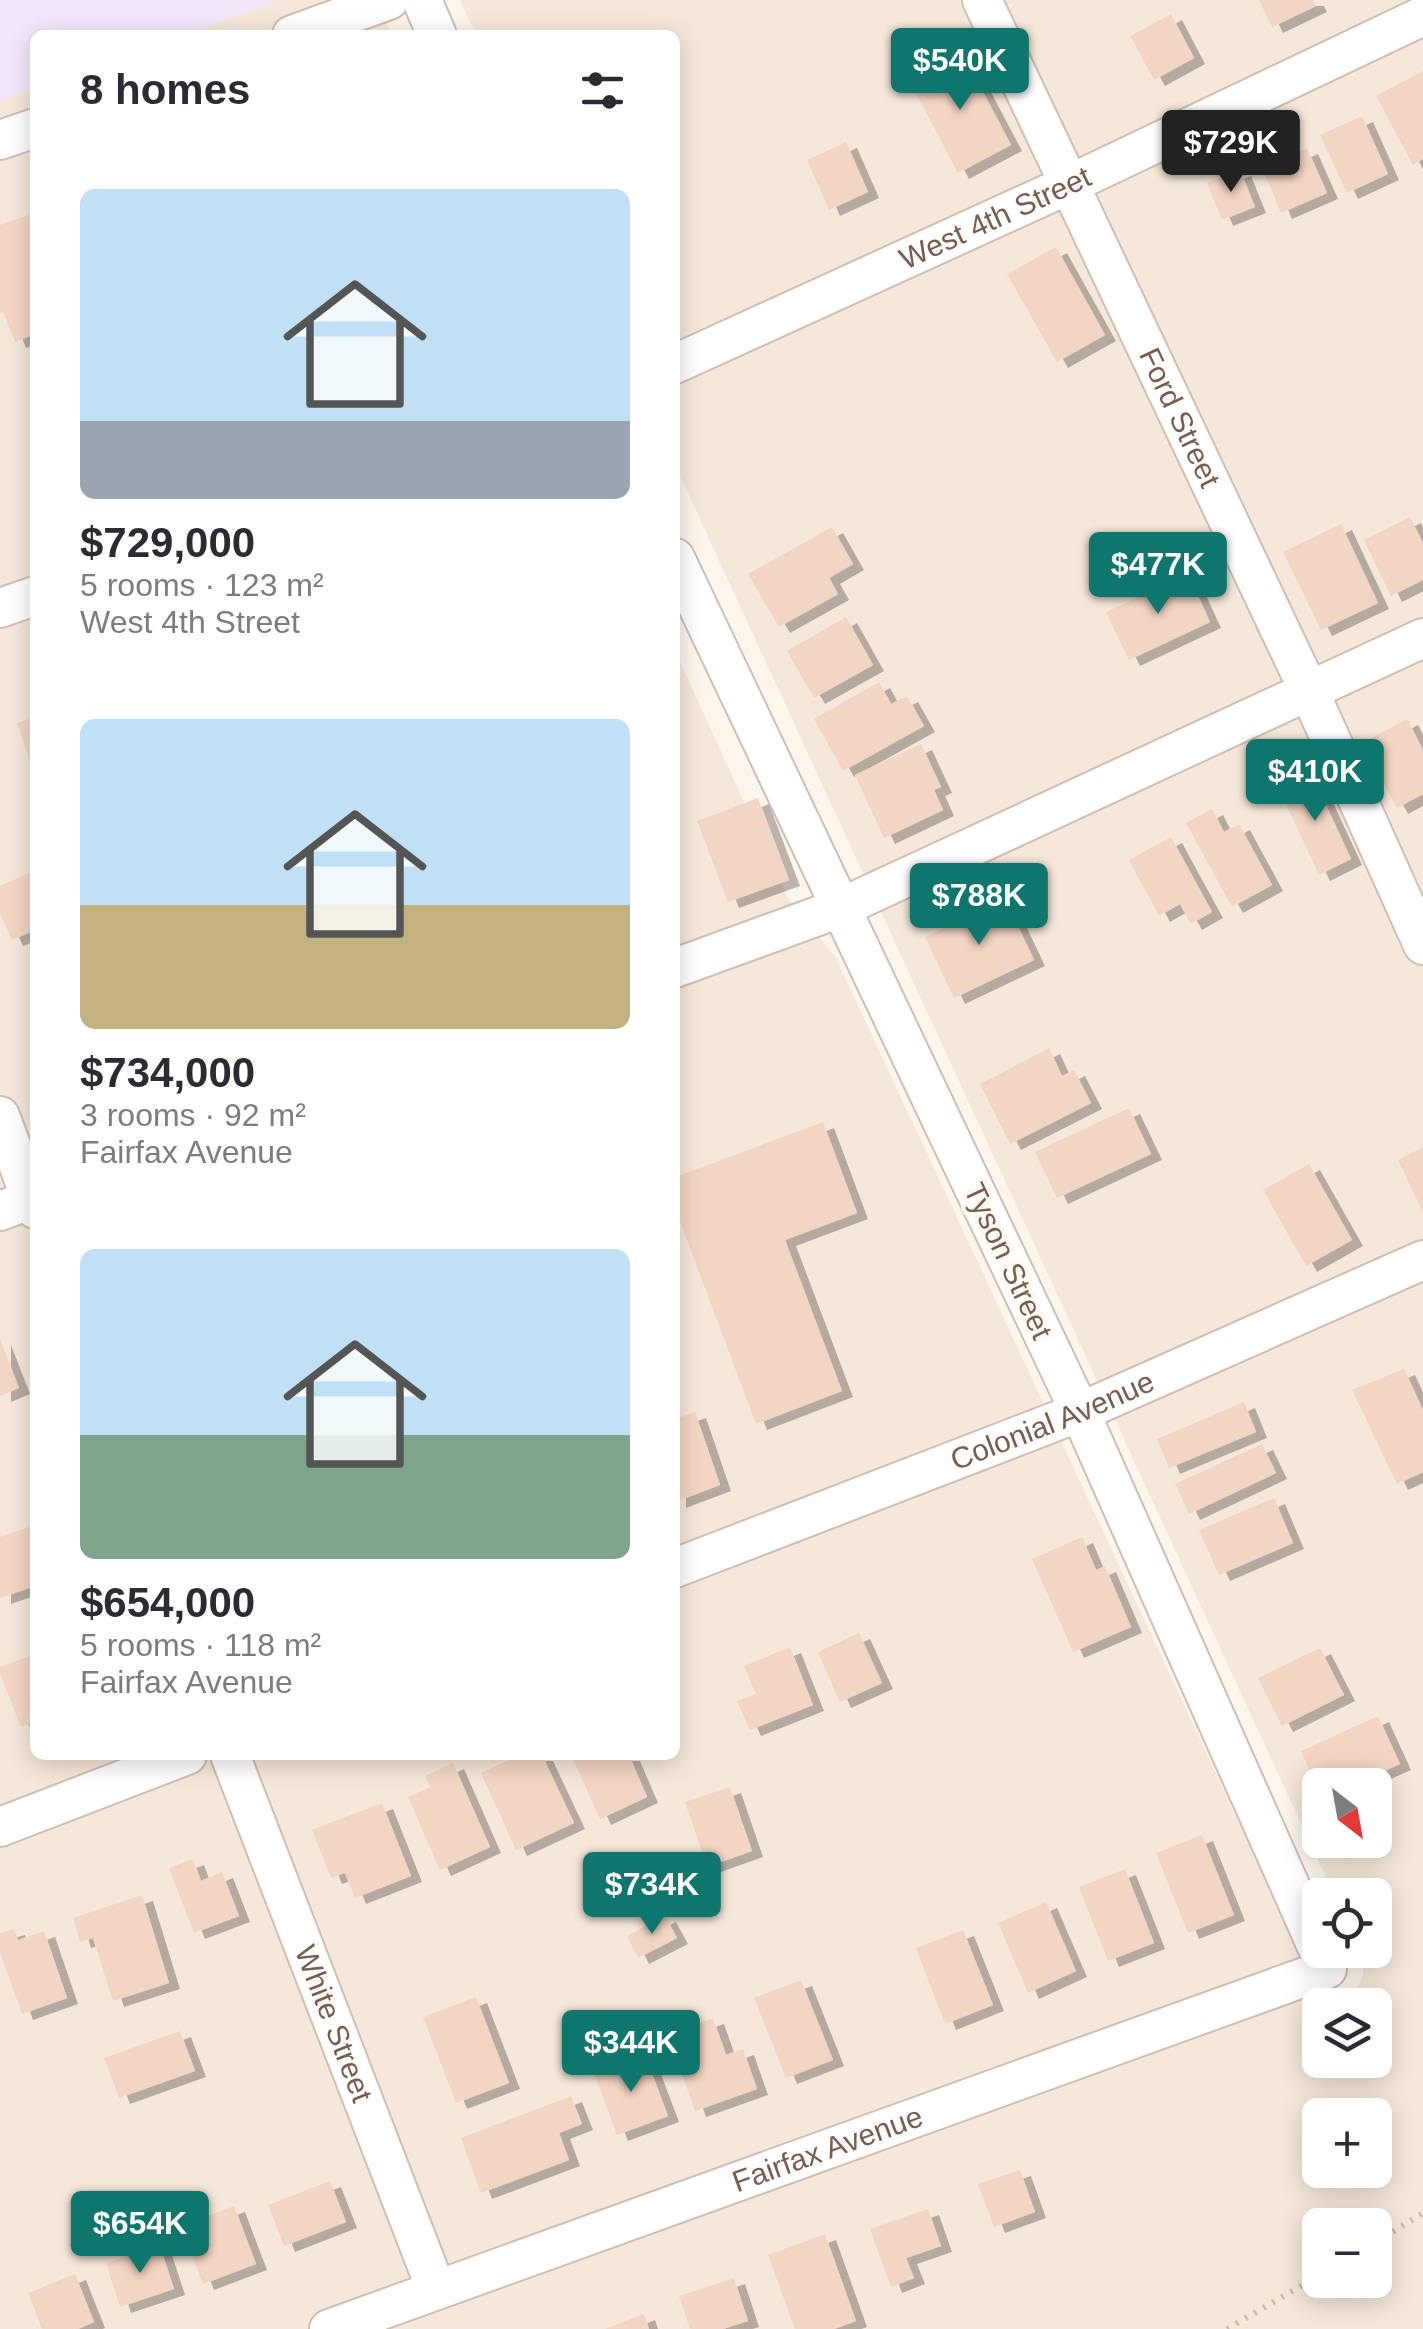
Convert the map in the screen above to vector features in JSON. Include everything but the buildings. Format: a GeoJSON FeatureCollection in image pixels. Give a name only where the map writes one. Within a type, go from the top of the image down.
{"type":"FeatureCollection","features":[{"type":"Feature","properties":{"kind":"street"},"geometry":{"type":"LineString","coordinates":[[306,30],[388,0]]}},
{"type":"Feature","properties":{"kind":"street"},"geometry":{"type":"LineString","coordinates":[[422,0],[436,30]]}},
{"type":"Feature","properties":{"kind":"street","name":"Ford Street"},"geometry":{"type":"LineString","coordinates":[[982,0],[1308,690],[1423,945]]}},
{"type":"Feature","properties":{"kind":"street","name":"West 4th Street"},"geometry":{"type":"LineString","coordinates":[[680,362],[1070,184],[1423,16]]}},
{"type":"Feature","properties":{"kind":"street"},"geometry":{"type":"LineString","coordinates":[[0,140],[30,130]]}},
{"type":"Feature","properties":{"kind":"street","name":"Tyson Street"},"geometry":{"type":"LineString","coordinates":[[680,569],[1080,1412],[1327,1969]]}},
{"type":"Feature","properties":{"kind":"street"},"geometry":{"type":"LineString","coordinates":[[0,608],[30,598]]}},
{"type":"Feature","properties":{"kind":"street"},"geometry":{"type":"LineString","coordinates":[[680,966],[840,908],[1423,638]]}},
{"type":"Feature","properties":{"kind":"street"},"geometry":{"type":"LineString","coordinates":[[0,1116],[25,1204]]}},
{"type":"Feature","properties":{"kind":"street","name":"Colonial Avenue"},"geometry":{"type":"LineString","coordinates":[[680,1566],[1080,1412],[1423,1260]]}},
{"type":"Feature","properties":{"kind":"street"},"geometry":{"type":"LineString","coordinates":[[0,1827],[175,1760]]}},
{"type":"Feature","properties":{"kind":"street","name":"White Street"},"geometry":{"type":"LineString","coordinates":[[232,1760],[436,2289]]}},
{"type":"Feature","properties":{"kind":"street","name":"Fairfax Avenue"},"geometry":{"type":"LineString","coordinates":[[329,2329],[1327,1969]]}},
{"type":"Feature","properties":{"kind":"path"},"geometry":{"type":"LineString","coordinates":[[1392,2232],[1423,2213]]}},
{"type":"Feature","properties":{"kind":"path"},"geometry":{"type":"LineString","coordinates":[[1226,2329],[1302,2286]]}},
{"type":"Feature","properties":{"kind":"shaded area"},"geometry":{"type":"Polygon","coordinates":[[[0,0],[376,0],[390,30],[30,30],[30,1760],[680,1760],[680,662],[789,900],[836,958],[1302,1958],[1302,1968],[1307,1968],[1316,1988],[1302,1988],[1302,2078],[1392,2078],[1392,1988],[1357,1988],[1363,1968],[1392,1968],[1392,1878],[1326,1878],[1317,1858],[1392,1858],[1392,1768],[1302,1768],[1302,1826],[680,476],[680,30],[474,30],[460,0],[1423,0],[1423,2329],[0,2329],[0,0]]]}},
{"type":"Feature","properties":{"kind":"shaded area"},"geometry":{"type":"Polygon","coordinates":[[[0,0],[280,0],[197,30],[30,30],[30,90],[0,101],[0,0]]]}}]}
